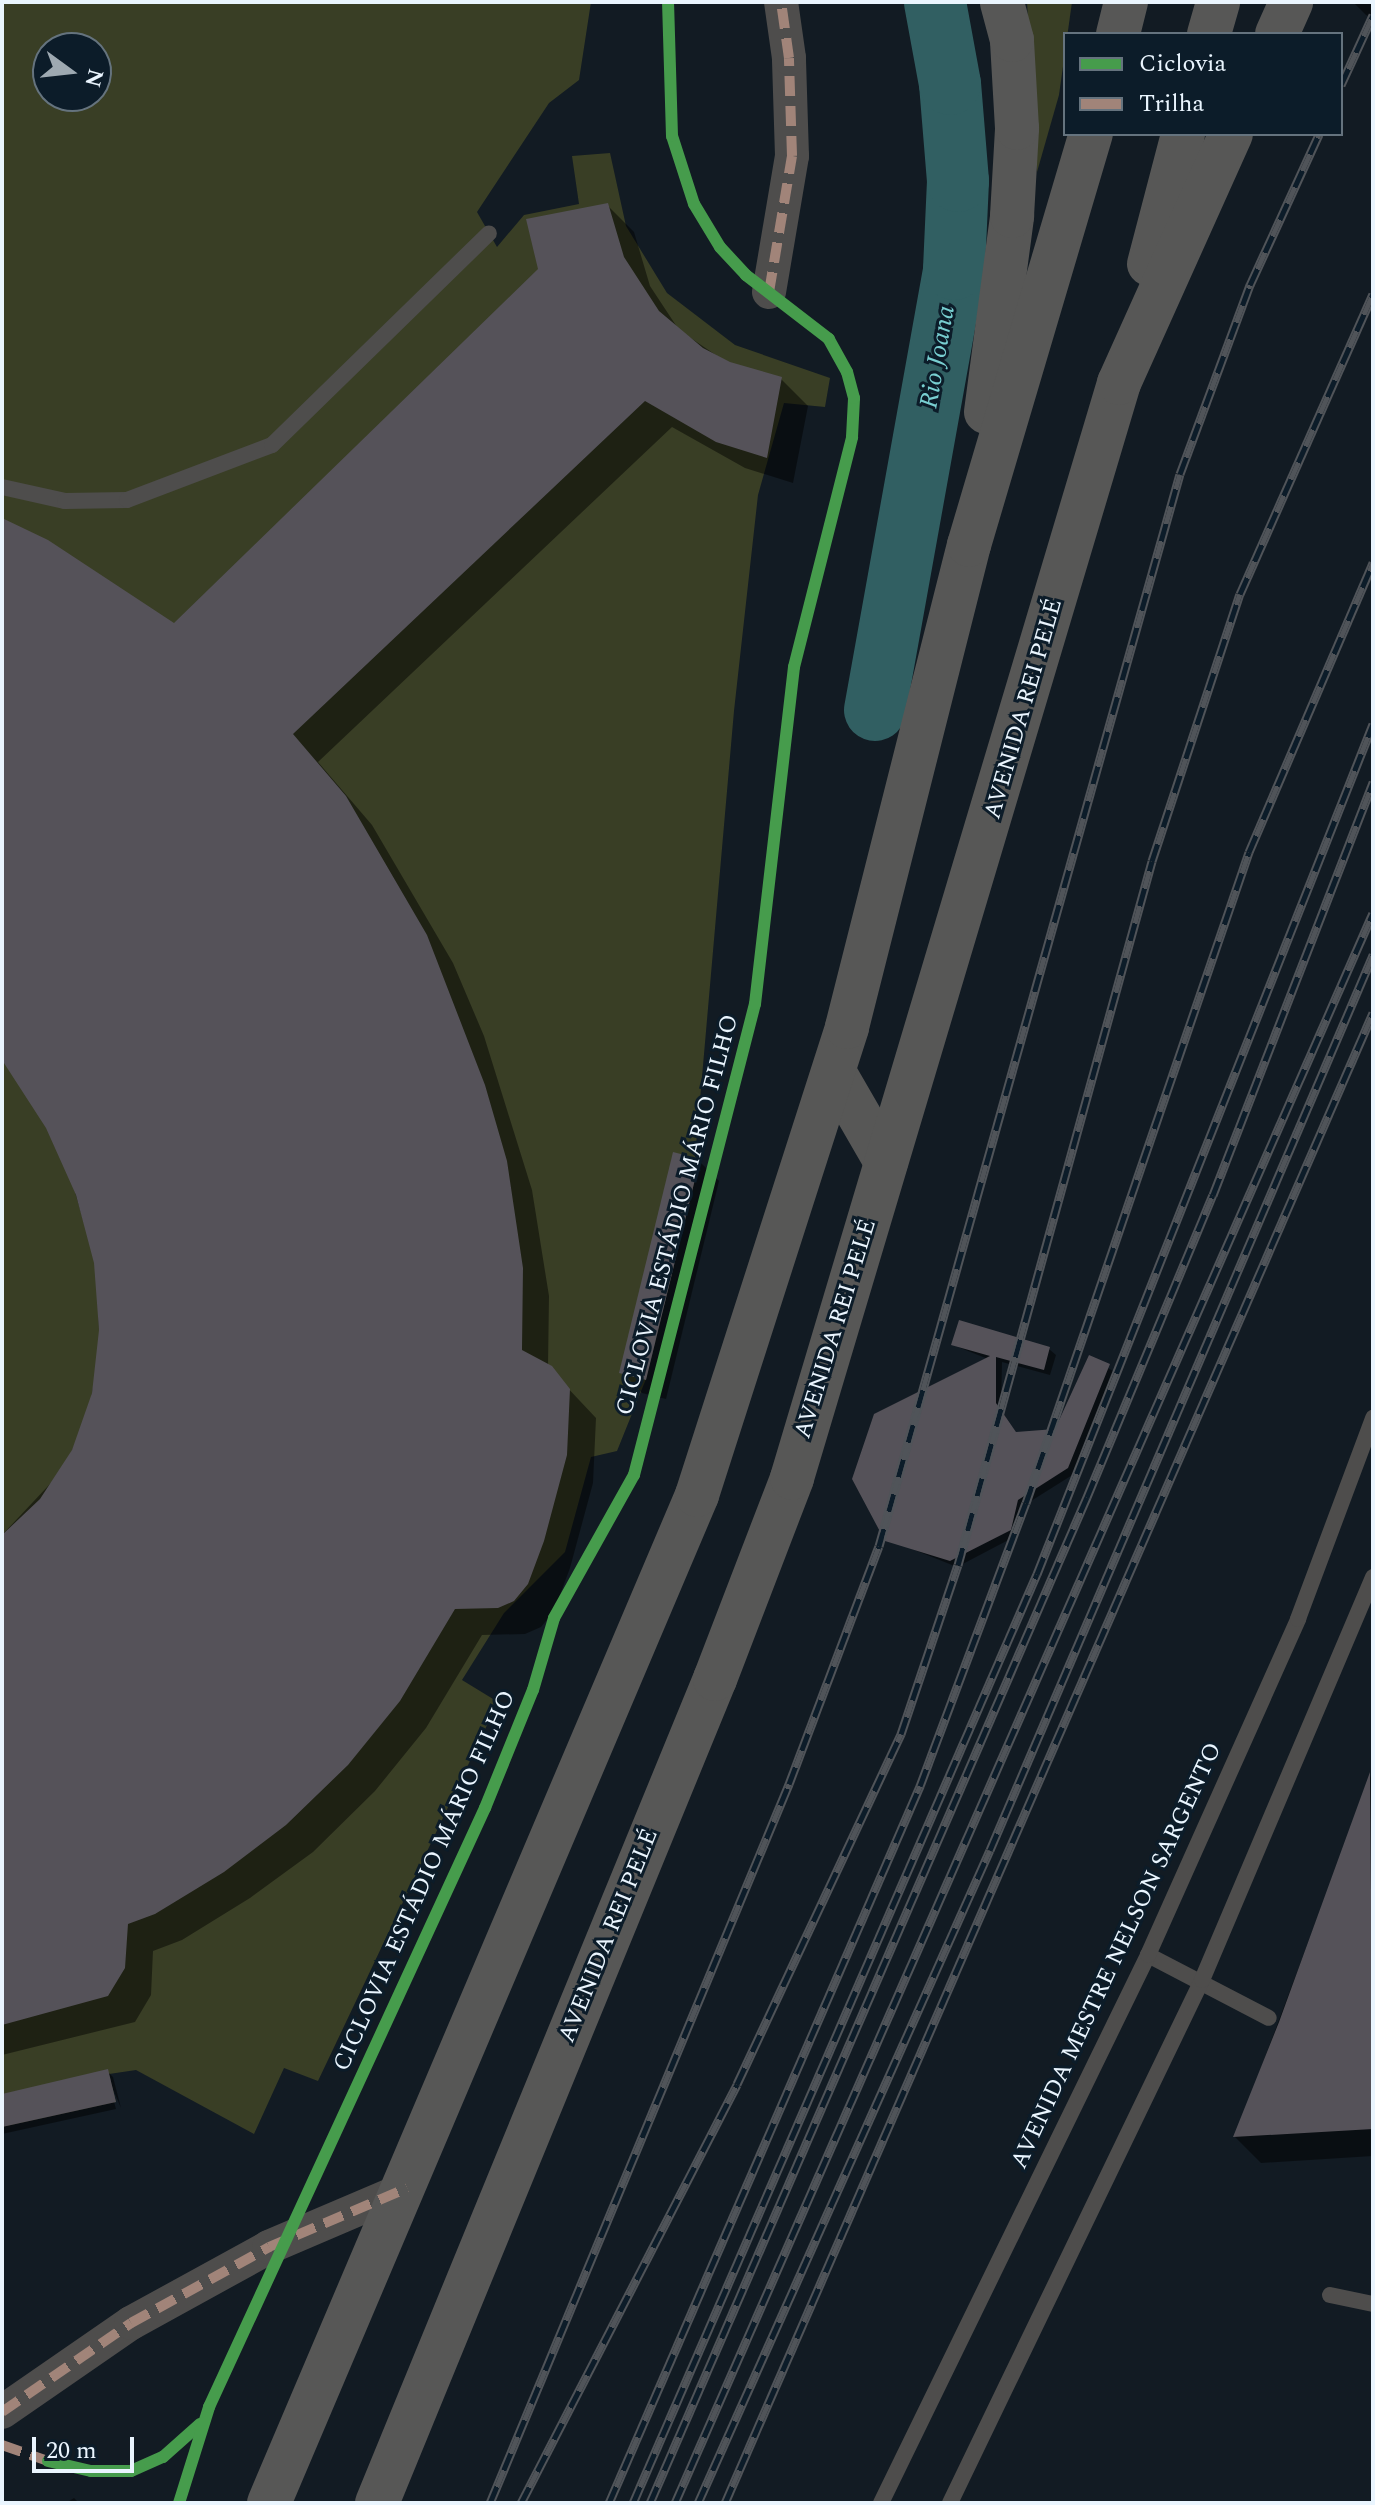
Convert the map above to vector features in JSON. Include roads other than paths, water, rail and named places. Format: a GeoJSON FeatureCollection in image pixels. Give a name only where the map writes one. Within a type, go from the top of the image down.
{"type":"FeatureCollection","features":[{"type":"Feature","properties":{"kind":"main road"},"geometry":{"type":"LineString","coordinates":[[969,545],[1012,216],[1017,128],[1012,40],[1002,2]]}},
{"type":"Feature","properties":{"kind":"main road"},"geometry":{"type":"LineString","coordinates":[[1118,32],[1126,2]]}},
{"type":"Feature","properties":{"kind":"main road"},"geometry":{"type":"LineString","coordinates":[[1210,32],[1218,2]]}},
{"type":"Feature","properties":{"kind":"main road"},"geometry":{"type":"LineString","coordinates":[[1278,32],[1291,2]]}},
{"type":"Feature","properties":{"kind":"main road"},"geometry":{"type":"LineString","coordinates":[[269,2503],[407,2188],[697,1495],[834,1072],[969,545],[1090,136]]}},
{"type":"Feature","properties":{"kind":"main road"},"geometry":{"type":"LineString","coordinates":[[1119,383],[1182,136]]}},
{"type":"Feature","properties":{"kind":"main road","name":"AVENIDA REI PELÉ"},"geometry":{"type":"LineString","coordinates":[[377,2503],[715,1679],[792,1478],[1119,383],[1230,136]]}},
{"type":"Feature","properties":{"kind":"main road"},"geometry":{"type":"LineString","coordinates":[[834,1072],[886,1162]]}},
{"type":"Feature","properties":{"kind":"street"},"geometry":{"type":"LineString","coordinates":[[769,292],[792,156],[791,73],[781,2]]}},
{"type":"Feature","properties":{"kind":"street"},"geometry":{"type":"LineString","coordinates":[[2,2412],[131,2323],[269,2247],[407,2188]]}},
{"type":"Feature","properties":{"kind":"lane"},"geometry":{"type":"LineString","coordinates":[[2,487],[65,501],[127,500],[272,445],[489,233]]}},
{"type":"Feature","properties":{"kind":"lane","name":"AVENIDA MESTRE NELSON SARGENTO"},"geometry":{"type":"LineString","coordinates":[[881,2503],[1148,1955],[1298,1619],[1373,1418]]}},
{"type":"Feature","properties":{"kind":"lane"},"geometry":{"type":"LineString","coordinates":[[950,2503],[1202,1980],[1373,1577]]}},
{"type":"Feature","properties":{"kind":"lane"},"geometry":{"type":"LineString","coordinates":[[1148,1955],[1202,1980],[1269,2018]]}},
{"type":"Feature","properties":{"kind":"lane"},"geometry":{"type":"LineString","coordinates":[[1330,2295],[1373,2304]]}},
{"type":"Feature","properties":{"kind":"waterway","name":"Rio Joana"},"geometry":{"type":"LineString","coordinates":[[875,710],[954,269],[958,181],[950,84],[935,2]]}},
{"type":"Feature","properties":{"kind":"railway"},"geometry":{"type":"LineString","coordinates":[[1343,81],[1373,15]]}},
{"type":"Feature","properties":{"kind":"railway"},"geometry":{"type":"LineString","coordinates":[[490,2503],[789,1784],[879,1546],[1180,474],[1250,285],[1318,136]]}},
{"type":"Feature","properties":{"kind":"railway"},"geometry":{"type":"LineString","coordinates":[[521,2503],[737,2084],[901,1734],[958,1565],[1152,861],[1240,594],[1373,294]]}},
{"type":"Feature","properties":{"kind":"railway"},"geometry":{"type":"LineString","coordinates":[[609,2503],[920,1786],[1026,1503],[1249,852],[1373,562]]}},
{"type":"Feature","properties":{"kind":"railway"},"geometry":{"type":"LineString","coordinates":[[633,2503],[1037,1574],[1373,724]]}},
{"type":"Feature","properties":{"kind":"railway"},"geometry":{"type":"LineString","coordinates":[[650,2503],[1087,1497],[1213,1195],[1373,782]]}},
{"type":"Feature","properties":{"kind":"railway"},"geometry":{"type":"LineString","coordinates":[[675,2503],[1373,913]]}},
{"type":"Feature","properties":{"kind":"railway"},"geometry":{"type":"LineString","coordinates":[[698,2503],[990,1850],[1373,955]]}},
{"type":"Feature","properties":{"kind":"railway"},"geometry":{"type":"LineString","coordinates":[[725,2503],[1373,1013]]}}]}
